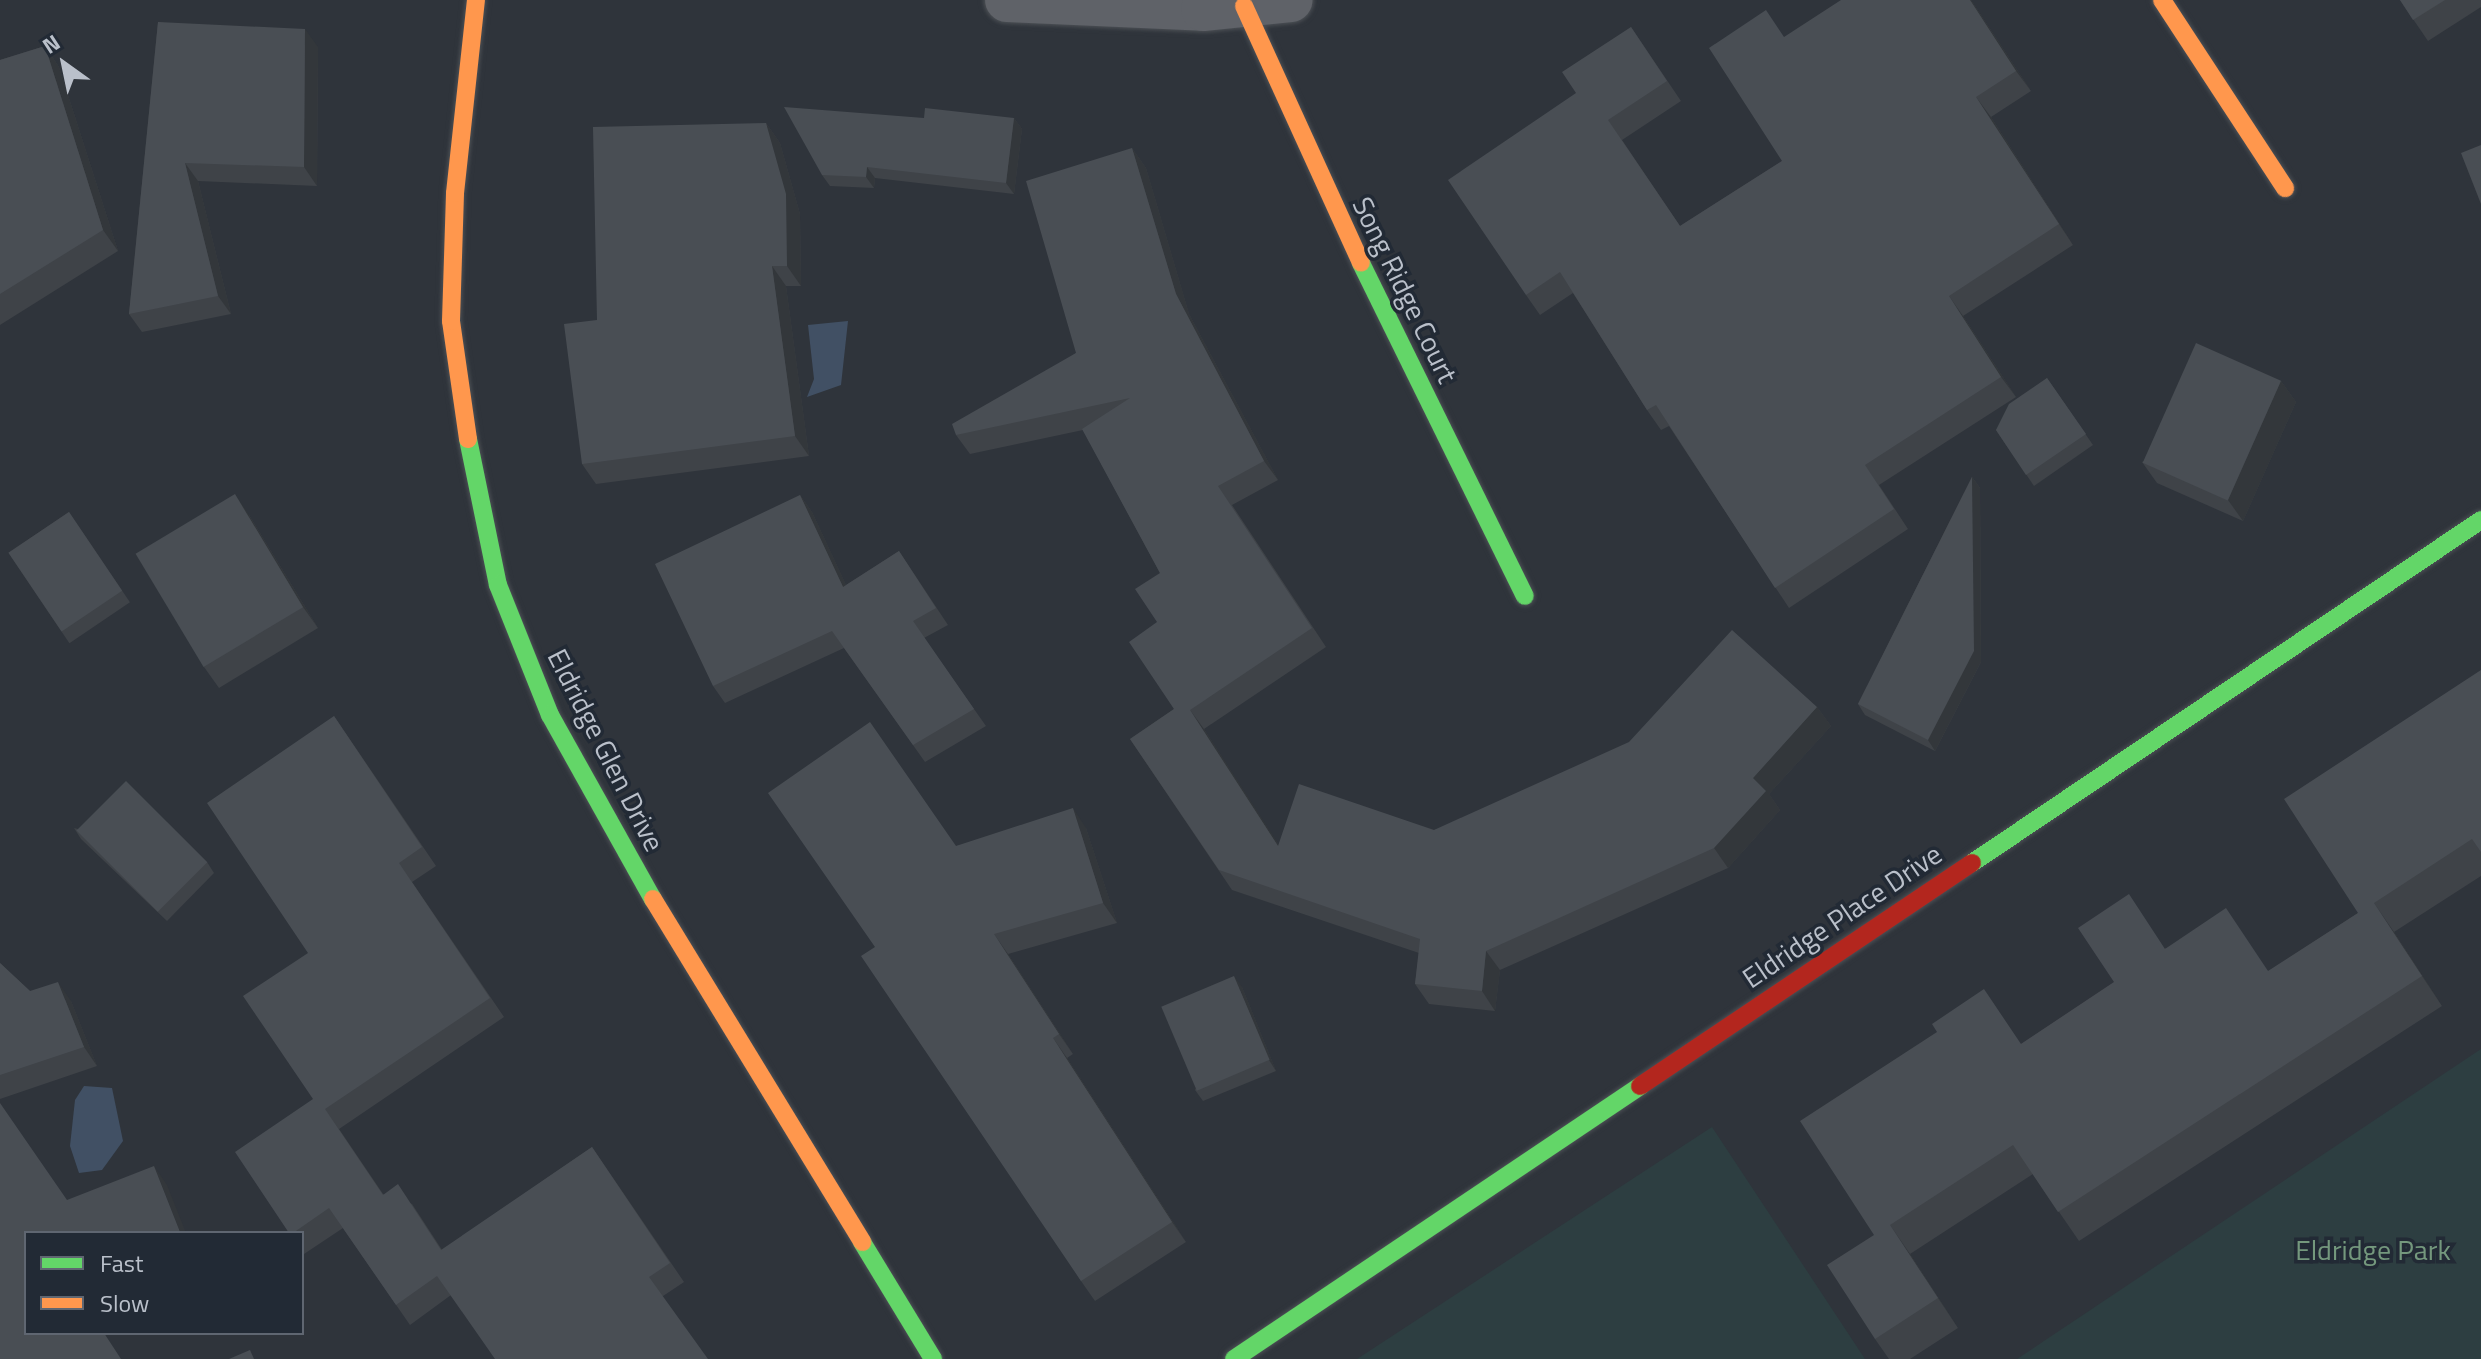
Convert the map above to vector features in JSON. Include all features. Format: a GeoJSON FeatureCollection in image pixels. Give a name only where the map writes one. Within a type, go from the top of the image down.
{"type":"FeatureCollection","features":[{"type":"Feature","properties":{"kind":"street","name":"Eldridge Glen Drive"},"geometry":{"type":"LineString","coordinates":[[476,0],[455,193],[451,321],[479,520],[498,585],[550,715],[618,841],[933,1359]]}},
{"type":"Feature","properties":{"kind":"street"},"geometry":{"type":"LineString","coordinates":[[1007,0],[1244,6],[1291,0]]}},
{"type":"Feature","properties":{"kind":"street"},"geometry":{"type":"LineString","coordinates":[[2162,0],[2285,188]]}},
{"type":"Feature","properties":{"kind":"street","name":"Song Ridge Court"},"geometry":{"type":"LineString","coordinates":[[1244,6],[1288,115],[1525,596]]}},
{"type":"Feature","properties":{"kind":"street","name":"Eldridge Place Drive"},"geometry":{"type":"LineString","coordinates":[[1234,1359],[2481,520]]}},
{"type":"Feature","properties":{"kind":"green space","name":"Eldridge Park"},"geometry":{"type":"Polygon","coordinates":[[[2481,1049],[2481,1359],[2017,1359],[2481,1049]]]}},
{"type":"Feature","properties":{"kind":"green space"},"geometry":{"type":"Polygon","coordinates":[[[1712,1127],[1865,1359],[1357,1359],[1712,1127]]]}},
{"type":"Feature","properties":{"kind":"water"},"geometry":{"type":"Polygon","coordinates":[[[848,321],[841,385],[807,397],[814,379],[808,325],[848,321]]]}},
{"type":"Feature","properties":{"kind":"water"},"geometry":{"type":"Polygon","coordinates":[[[84,1086],[112,1088],[123,1141],[102,1170],[79,1173],[70,1146],[75,1100],[84,1086]]]}},
{"type":"Feature","properties":{"kind":"building"},"geometry":{"type":"Polygon","coordinates":[[[1841,0],[1970,0],[2016,71],[1976,97],[2059,224],[1949,296],[2001,377],[1865,465],[1894,509],[1775,588],[1656,405],[1647,410],[1560,272],[1526,295],[1448,180],[1576,93],[1562,72],[1631,27],[1667,81],[1608,120],[1680,226],[1782,161],[1709,48],[1766,10],[1784,37],[1841,0]]]}},
{"type":"Feature","properties":{"kind":"building"},"geometry":{"type":"Polygon","coordinates":[[[2400,0],[2445,0],[2413,20],[2400,0]]]}},
{"type":"Feature","properties":{"kind":"building"},"geometry":{"type":"Polygon","coordinates":[[[158,22],[305,29],[304,167],[185,163],[218,296],[129,314],[158,22]]]}},
{"type":"Feature","properties":{"kind":"building"},"geometry":{"type":"Polygon","coordinates":[[[45,46],[103,230],[0,294],[0,60],[45,46]]]}},
{"type":"Feature","properties":{"kind":"building"},"geometry":{"type":"Polygon","coordinates":[[[784,107],[924,118],[925,108],[1014,118],[1006,183],[867,167],[866,177],[822,175],[784,107]]]}},
{"type":"Feature","properties":{"kind":"building"},"geometry":{"type":"Polygon","coordinates":[[[766,123],[786,194],[787,266],[772,266],[795,436],[582,464],[564,324],[597,320],[593,127],[766,123]]]}},
{"type":"Feature","properties":{"kind":"building"},"geometry":{"type":"Polygon","coordinates":[[[2481,145],[2481,204],[2461,153],[2481,145]]]}},
{"type":"Feature","properties":{"kind":"building"},"geometry":{"type":"Polygon","coordinates":[[[1132,148],[1176,294],[1264,461],[1218,486],[1312,628],[1190,710],[1278,846],[1299,784],[1434,830],[1629,742],[1732,630],[1817,707],[1753,778],[1766,791],[1714,848],[1486,951],[1482,991],[1415,984],[1420,939],[1219,870],[1130,739],[1174,709],[1129,642],[1157,622],[1135,589],[1160,573],[1082,429],[1130,398],[956,435],[952,424],[1076,353],[1026,181],[1132,148]]]}},
{"type":"Feature","properties":{"kind":"building"},"geometry":{"type":"Polygon","coordinates":[[[2196,343],[2281,381],[2228,501],[2143,463],[2196,343]]]}},
{"type":"Feature","properties":{"kind":"building"},"geometry":{"type":"Polygon","coordinates":[[[2047,378],[2086,434],[2026,475],[1996,430],[2009,404],[2047,378]]]}},
{"type":"Feature","properties":{"kind":"building"},"geometry":{"type":"Polygon","coordinates":[[[1972,477],[1974,651],[1928,740],[1858,704],[1972,477]]]}},
{"type":"Feature","properties":{"kind":"building"},"geometry":{"type":"Polygon","coordinates":[[[235,494],[303,607],[204,667],[136,554],[235,494]]]}},
{"type":"Feature","properties":{"kind":"building"},"geometry":{"type":"Polygon","coordinates":[[[800,495],[843,587],[899,551],[936,608],[913,621],[974,709],[913,745],[832,631],[713,686],[655,564],[800,495]]]}},
{"type":"Feature","properties":{"kind":"building"},"geometry":{"type":"Polygon","coordinates":[[[69,512],[122,591],[62,632],[8,553],[69,512]]]}},
{"type":"Feature","properties":{"kind":"building"},"geometry":{"type":"Polygon","coordinates":[[[2481,670],[2481,852],[2472,839],[2374,903],[2422,976],[2058,1212],[2013,1145],[1890,1225],[1938,1298],[1875,1339],[1827,1265],[1874,1235],[1800,1121],[1937,1032],[1932,1024],[1984,989],[2021,1044],[2114,982],[2078,928],[2129,894],[2165,949],[2226,908],[2268,971],[2358,913],[2284,799],[2481,670]]]}},
{"type":"Feature","properties":{"kind":"building"},"geometry":{"type":"Polygon","coordinates":[[[334,716],[422,847],[399,863],[490,998],[325,1109],[383,1195],[398,1184],[441,1250],[592,1147],[670,1263],[649,1277],[708,1359],[495,1359],[437,1276],[396,1305],[329,1208],[296,1231],[288,1231],[235,1152],[313,1099],[243,996],[308,953],[207,803],[334,716]]]}},
{"type":"Feature","properties":{"kind":"building"},"geometry":{"type":"Polygon","coordinates":[[[870,722],[956,846],[1073,808],[1103,903],[994,934],[1059,1034],[1053,1038],[1172,1222],[1081,1281],[861,956],[875,947],[768,793],[870,722]]]}},
{"type":"Feature","properties":{"kind":"building"},"geometry":{"type":"Polygon","coordinates":[[[126,781],[207,862],[158,912],[77,830],[126,781]]]}},
{"type":"Feature","properties":{"kind":"building"},"geometry":{"type":"Polygon","coordinates":[[[0,963],[30,991],[58,982],[84,1047],[0,1075],[0,963]]]}},
{"type":"Feature","properties":{"kind":"building"},"geometry":{"type":"Polygon","coordinates":[[[1234,976],[1270,1060],[1197,1091],[1161,1007],[1234,976]]]}},
{"type":"Feature","properties":{"kind":"building"},"geometry":{"type":"Polygon","coordinates":[[[0,1103],[67,1200],[154,1166],[180,1231],[24,1231],[24,1335],[105,1335],[121,1359],[0,1359],[0,1103]]]}},
{"type":"Feature","properties":{"kind":"building"},"geometry":{"type":"Polygon","coordinates":[[[250,1350],[254,1359],[229,1359],[250,1350]]]}},
{"type":"Feature","properties":{"kind":"traffic: fast"},"geometry":{"type":"LineString","coordinates":[[1361,263],[1525,596]]}},
{"type":"Feature","properties":{"kind":"traffic: fast"},"geometry":{"type":"LineString","coordinates":[[468,439],[498,585],[550,715],[653,899]]}},
{"type":"Feature","properties":{"kind":"traffic: fast"},"geometry":{"type":"LineString","coordinates":[[1972,863],[2481,520]]}},
{"type":"Feature","properties":{"kind":"traffic: fast"},"geometry":{"type":"LineString","coordinates":[[1234,1359],[1640,1086]]}},
{"type":"Feature","properties":{"kind":"traffic: fast"},"geometry":{"type":"LineString","coordinates":[[862,1242],[933,1359]]}},
{"type":"Feature","properties":{"kind":"traffic: slow"},"geometry":{"type":"LineString","coordinates":[[468,439],[451,321],[455,193],[476,0]]}},
{"type":"Feature","properties":{"kind":"traffic: slow"},"geometry":{"type":"LineString","coordinates":[[2162,0],[2285,188]]}},
{"type":"Feature","properties":{"kind":"traffic: slow"},"geometry":{"type":"LineString","coordinates":[[1244,6],[1361,263]]}},
{"type":"Feature","properties":{"kind":"traffic: slow"},"geometry":{"type":"LineString","coordinates":[[653,899],[862,1242]]}},
{"type":"Feature","properties":{"kind":"traffic: jam"},"geometry":{"type":"LineString","coordinates":[[1640,1086],[1972,863]]}}]}
